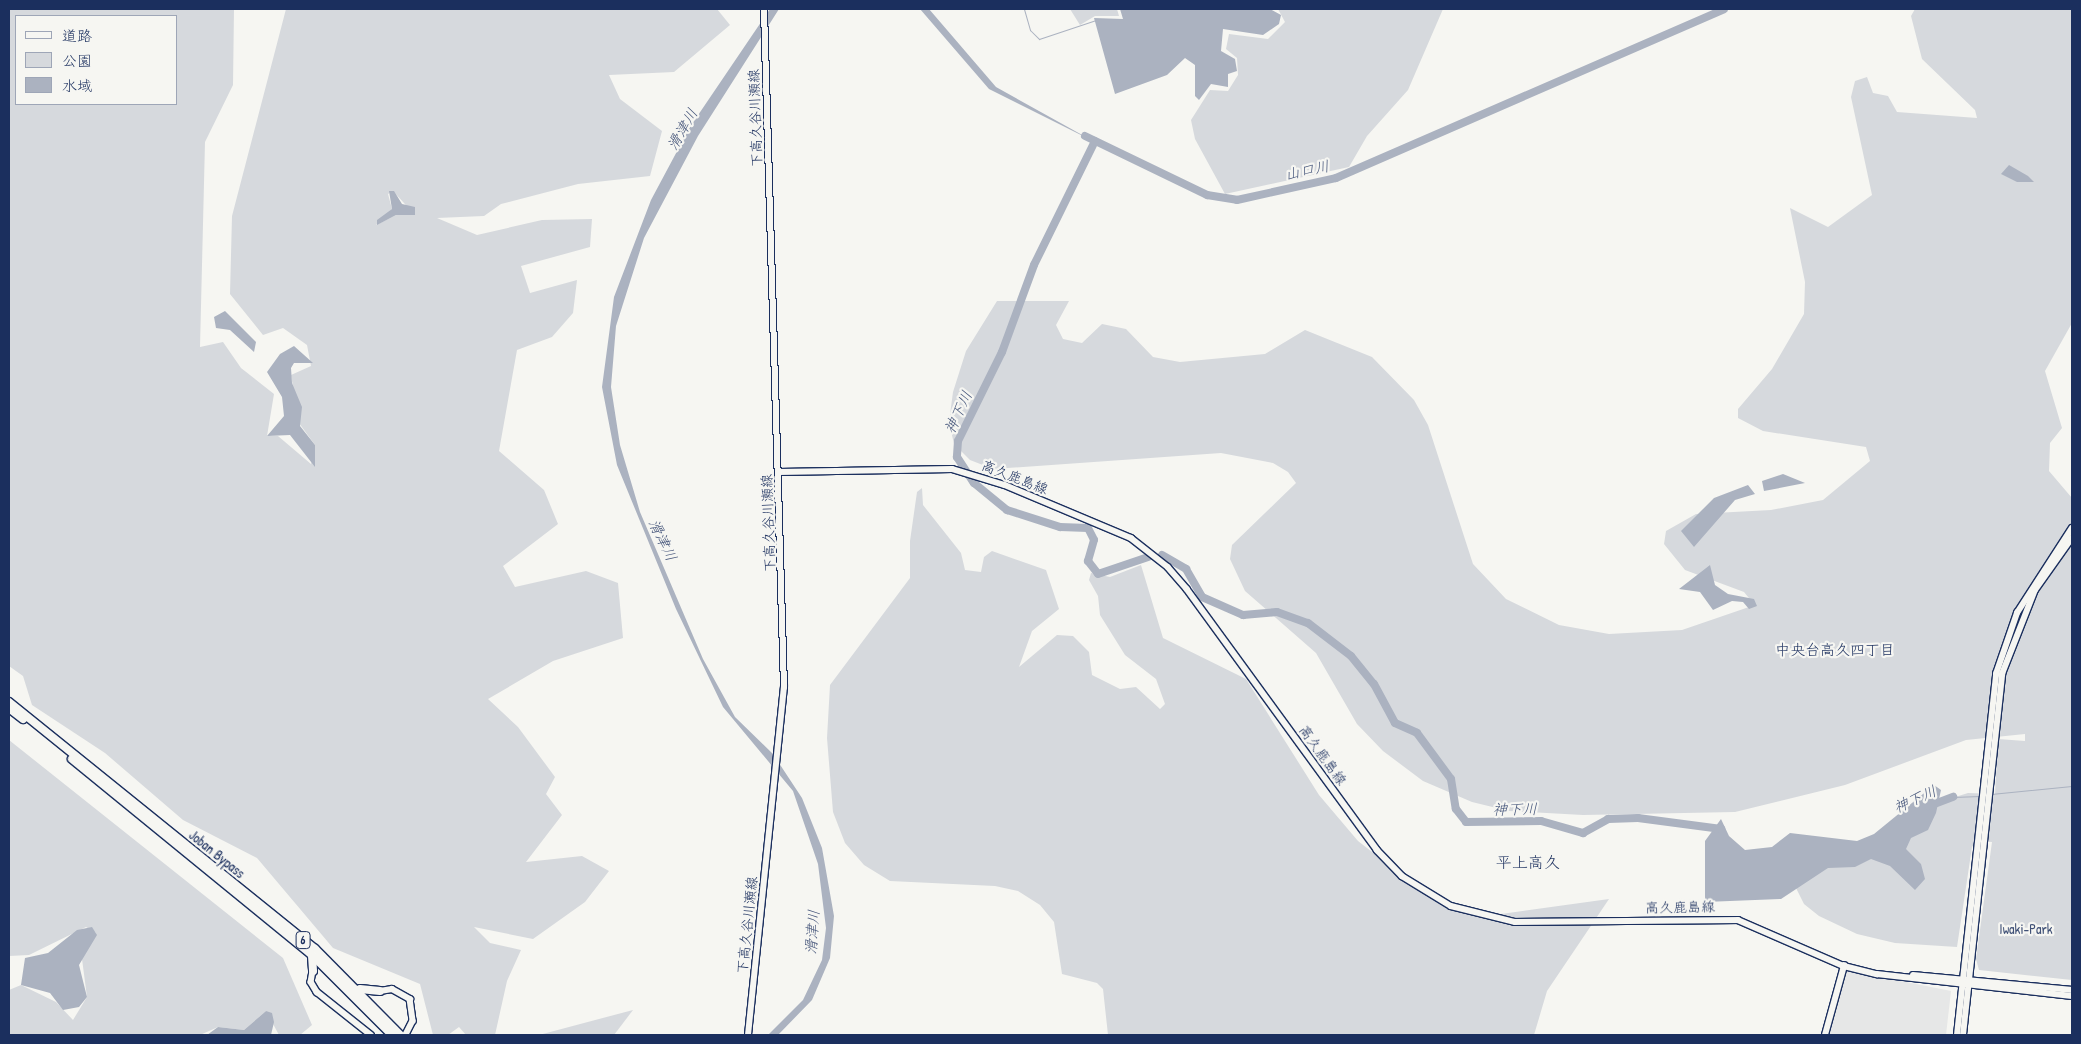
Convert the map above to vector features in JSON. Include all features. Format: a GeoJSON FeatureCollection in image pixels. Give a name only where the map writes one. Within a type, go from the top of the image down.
{"type":"FeatureCollection","features":[{"type":"Feature","properties":{"kind":"highway","name":"Joban Bypass"},"geometry":{"type":"LineString","coordinates":[[9,702],[197,854],[357,987],[400,1035]]}},
{"type":"Feature","properties":{"kind":"highway","name":"Joban Bypass"},"geometry":{"type":"LineString","coordinates":[[9,708],[310,952],[392,1035]]}},
{"type":"Feature","properties":{"kind":"highway"},"geometry":{"type":"LineString","coordinates":[[310,952],[313,970],[330,971]]}},
{"type":"Feature","properties":{"kind":"highway"},"geometry":{"type":"LineString","coordinates":[[357,987],[380,991],[376,1006]]}},
{"type":"Feature","properties":{"kind":"main road","name":"下高久谷川瀬線"},"geometry":{"type":"LineString","coordinates":[[748,1035],[779,745],[784,661],[764,9]]}},
{"type":"Feature","properties":{"kind":"main road","name":"高久鹿島線"},"geometry":{"type":"LineString","coordinates":[[779,472],[917,466],[958,470],[971,473],[1111,528],[1149,550],[1159,558],[1187,589],[1377,850],[1402,876],[1431,897],[1470,913],[1515,922],[1738,920],[1844,966],[1891,976],[2072,990]]}},
{"type":"Feature","properties":{"kind":"main road"},"geometry":{"type":"LineString","coordinates":[[1963,1035],[1964,982],[1996,674],[2016,613],[2072,528]]}},
{"type":"Feature","properties":{"kind":"main road"},"geometry":{"type":"LineString","coordinates":[[1957,1035],[2002,674],[2035,590],[2072,538]]}},
{"type":"Feature","properties":{"kind":"main road"},"geometry":{"type":"LineString","coordinates":[[1825,1035],[1844,966]]}},
{"type":"Feature","properties":{"kind":"main road"},"geometry":{"type":"LineString","coordinates":[[313,970],[311,982],[317,992],[371,1035]]}},
{"type":"Feature","properties":{"kind":"main road","name":"高久鹿島線"},"geometry":{"type":"LineString","coordinates":[[1964,982],[2072,996]]}},
{"type":"Feature","properties":{"kind":"main road"},"geometry":{"type":"LineString","coordinates":[[380,991],[392,989],[410,999],[413,1021],[408,1034]]}},
{"type":"Feature","properties":{"kind":"shaded area"},"geometry":{"type":"Polygon","coordinates":[[[1846,970],[1951,991],[1946,1035],[1829,1035],[1846,970]]]}},
{"type":"Feature","properties":{"kind":"green space"},"geometry":{"type":"Polygon","coordinates":[[[9,9],[234,9],[233,85],[205,142],[200,347],[223,342],[241,368],[274,394],[267,436],[278,436],[311,464],[315,445],[299,423],[291,375],[311,366],[307,345],[283,328],[263,335],[230,294],[232,216],[286,9],[717,9],[730,25],[674,72],[609,75],[620,99],[662,131],[650,176],[578,184],[501,204],[484,216],[437,218],[477,235],[542,220],[592,219],[590,247],[521,266],[530,293],[577,280],[573,313],[552,337],[517,350],[499,451],[544,490],[558,524],[503,566],[515,587],[586,571],[618,583],[623,638],[553,661],[488,699],[518,727],[555,777],[546,794],[562,815],[526,862],[582,856],[609,871],[585,902],[533,939],[474,927],[490,943],[521,950],[507,981],[495,1035],[466,1035],[459,1027],[448,1035],[433,1035],[420,984],[333,948],[257,858],[183,820],[105,753],[32,705],[23,676],[9,666],[9,9]],[[393,191],[388,194],[392,209],[376,225],[396,215],[415,215],[393,191]]]}},
{"type":"Feature","properties":{"kind":"green space"},"geometry":{"type":"Polygon","coordinates":[[[1070,9],[1117,9],[1119,16],[1095,16],[1080,25],[1070,9]]]}},
{"type":"Feature","properties":{"kind":"green space"},"geometry":{"type":"Polygon","coordinates":[[[1278,9],[1443,9],[1408,90],[1367,136],[1349,167],[1225,194],[1195,139],[1191,120],[1210,90],[1228,91],[1238,75],[1237,58],[1226,49],[1229,34],[1268,39],[1285,22],[1278,9]]]}},
{"type":"Feature","properties":{"kind":"green space","name":"Iwaki-Park"},"geometry":{"type":"Polygon","coordinates":[[[1915,9],[2072,9],[2072,323],[2045,371],[2062,428],[2050,443],[2049,471],[2072,498],[2072,980],[1979,970],[1976,959],[1992,842],[1976,841],[1972,847],[1957,947],[1895,943],[1857,934],[1819,916],[1804,904],[1795,886],[1831,841],[1869,844],[1949,799],[1968,793],[1995,794],[1998,739],[2025,741],[2025,734],[1966,740],[1845,785],[1735,812],[1583,815],[1509,811],[1472,802],[1423,781],[1383,751],[1357,724],[1316,653],[1245,591],[1230,559],[1232,545],[1296,483],[1288,472],[1273,463],[1221,453],[993,469],[970,460],[954,444],[949,422],[953,392],[966,351],[997,301],[1069,301],[1056,325],[1063,339],[1082,343],[1102,324],[1126,329],[1153,357],[1180,362],[1265,354],[1305,330],[1372,357],[1414,400],[1428,425],[1473,564],[1506,599],[1559,625],[1609,634],[1682,630],[1749,607],[1753,603],[1744,592],[1685,570],[1664,544],[1666,531],[1696,514],[1771,510],[1823,500],[1870,461],[1866,447],[1763,431],[1738,418],[1738,409],[1772,369],[1804,314],[1805,282],[1790,208],[1828,227],[1872,195],[1851,97],[1855,81],[1867,77],[1873,93],[1888,96],[1897,112],[1977,118],[1975,110],[1922,59],[1911,16],[1915,9]]]}},
{"type":"Feature","properties":{"kind":"green space"},"geometry":{"type":"Polygon","coordinates":[[[922,488],[923,505],[961,553],[965,570],[981,572],[984,557],[992,551],[1046,570],[1059,609],[1032,631],[1019,667],[1057,635],[1073,636],[1089,652],[1092,675],[1120,689],[1136,687],[1160,709],[1165,704],[1156,679],[1125,655],[1100,615],[1098,596],[1089,580],[1091,573],[1110,577],[1141,565],[1163,638],[1246,679],[1319,795],[1358,841],[1399,873],[1450,904],[1494,915],[1609,899],[1547,991],[1534,1035],[1108,1035],[1103,989],[1097,983],[1062,974],[1054,922],[1040,905],[1018,891],[995,886],[890,881],[864,865],[845,843],[833,812],[827,738],[830,685],[910,578],[910,541],[917,492],[922,488]]]}},
{"type":"Feature","properties":{"kind":"green space"},"geometry":{"type":"Polygon","coordinates":[[[9,740],[283,958],[312,1025],[300,1035],[279,1035],[266,1011],[244,1030],[218,1027],[200,1035],[9,1035],[9,990],[21,985],[56,1002],[73,1020],[87,997],[82,959],[96,933],[86,927],[29,955],[9,956],[9,740]]]}},
{"type":"Feature","properties":{"kind":"green space"},"geometry":{"type":"Polygon","coordinates":[[[633,1010],[614,1035],[539,1035],[599,1019],[633,1010]]]}},
{"type":"Feature","properties":{"kind":"water"},"geometry":{"type":"Polygon","coordinates":[[[770,9],[779,9],[698,136],[644,238],[616,326],[611,387],[620,445],[640,512],[703,659],[735,717],[773,754],[802,798],[822,848],[834,916],[830,958],[812,1000],[778,1035],[768,1035],[803,1000],[822,960],[826,928],[818,864],[793,791],[723,707],[676,609],[617,465],[602,387],[614,297],[651,200],[690,127],[770,9]]]}},
{"type":"Feature","properties":{"kind":"water"},"geometry":{"type":"Polygon","coordinates":[[[920,9],[929,9],[996,87],[1093,141],[989,89],[920,9]]]}},
{"type":"Feature","properties":{"kind":"water"},"geometry":{"type":"Polygon","coordinates":[[[1120,9],[1270,9],[1281,15],[1279,24],[1263,35],[1223,29],[1221,51],[1235,59],[1237,71],[1228,74],[1228,87],[1211,84],[1199,100],[1195,96],[1195,65],[1185,58],[1167,75],[1115,94],[1094,18],[1123,19],[1120,9]]]}},
{"type":"Feature","properties":{"kind":"water"},"geometry":{"type":"Polygon","coordinates":[[[2009,165],[2028,176],[2034,182],[2017,182],[2001,174],[2009,165]]]}},
{"type":"Feature","properties":{"kind":"water"},"geometry":{"type":"Polygon","coordinates":[[[389,191],[394,191],[402,204],[415,207],[415,215],[396,215],[377,225],[377,220],[392,209],[389,191]]]}},
{"type":"Feature","properties":{"kind":"water"},"geometry":{"type":"Polygon","coordinates":[[[225,311],[256,342],[254,352],[230,330],[216,328],[214,317],[225,311]]]}},
{"type":"Feature","properties":{"kind":"water"},"geometry":{"type":"Polygon","coordinates":[[[294,346],[313,363],[294,363],[291,368],[292,383],[302,407],[300,426],[315,445],[315,467],[290,435],[267,436],[284,416],[282,397],[267,372],[280,354],[294,346]]]}},
{"type":"Feature","properties":{"kind":"water"},"geometry":{"type":"Polygon","coordinates":[[[1783,474],[1805,483],[1764,491],[1762,481],[1783,474]]]}},
{"type":"Feature","properties":{"kind":"water"},"geometry":{"type":"Polygon","coordinates":[[[1748,485],[1755,494],[1735,500],[1694,547],[1681,531],[1714,498],[1748,485]]]}},
{"type":"Feature","properties":{"kind":"water"},"geometry":{"type":"Polygon","coordinates":[[[1710,565],[1715,585],[1728,594],[1754,599],[1757,606],[1749,609],[1743,602],[1732,601],[1713,610],[1700,592],[1679,589],[1710,565]]]}},
{"type":"Feature","properties":{"kind":"water"},"geometry":{"type":"Polygon","coordinates":[[[1934,785],[1941,790],[1936,813],[1928,830],[1911,838],[1906,849],[1921,864],[1925,879],[1915,890],[1890,866],[1871,859],[1855,867],[1828,868],[1781,899],[1705,902],[1705,841],[1721,819],[1729,836],[1745,850],[1772,847],[1790,833],[1857,841],[1874,834],[1934,785]]]}},
{"type":"Feature","properties":{"kind":"water"},"geometry":{"type":"Polygon","coordinates":[[[92,927],[97,935],[79,965],[87,997],[79,1007],[63,1010],[50,993],[21,985],[25,958],[48,953],[77,930],[92,927]]]}},
{"type":"Feature","properties":{"kind":"water"},"geometry":{"type":"Polygon","coordinates":[[[266,1011],[272,1013],[274,1022],[271,1035],[207,1035],[218,1027],[244,1030],[266,1011]]]}},
{"type":"Feature","properties":{"kind":"waterway"},"geometry":{"type":"LineString","coordinates":[[1024,9],[1030,30],[1039,39],[1096,20]]}},
{"type":"Feature","properties":{"kind":"waterway","name":"山口川"},"geometry":{"type":"LineString","coordinates":[[1085,136],[1207,195],[1237,200],[1336,178],[1724,9]]}},
{"type":"Feature","properties":{"kind":"waterway","name":"神下川"},"geometry":{"type":"LineString","coordinates":[[1095,141],[1034,265],[1002,352],[958,441],[957,457],[974,483],[1007,510],[1060,527],[1088,528],[1094,540],[1088,561],[1098,574],[1148,557]]}},
{"type":"Feature","properties":{"kind":"waterway","name":"神下川"},"geometry":{"type":"LineString","coordinates":[[1162,555],[1186,569],[1202,597],[1243,615],[1277,612],[1308,623],[1351,656],[1374,684],[1395,723],[1417,733],[1451,779],[1456,809],[1466,822],[1541,821],[1583,833],[1608,819],[1638,818],[1721,829]]}},
{"type":"Feature","properties":{"kind":"waterway"},"geometry":{"type":"LineString","coordinates":[[1991,794],[2072,786]]}},
{"type":"Feature","properties":{"kind":"waterway"},"geometry":{"type":"LineString","coordinates":[[1953,797],[1980,796]]}},
{"type":"Feature","properties":{"kind":"waterway","name":"神下川"},"geometry":{"type":"LineString","coordinates":[[1929,806],[1953,797]]}},
{"type":"Feature","properties":{"kind":"district","name":"中央台高久四丁目"},"geometry":{"type":"Point","coordinates":[1835,650]}},
{"type":"Feature","properties":{"kind":"district","name":"平上高久"},"geometry":{"type":"Point","coordinates":[1528,862]}},
{"type":"Feature","properties":{"kind":"water label","name":"滑津川"},"geometry":{"type":"Point","coordinates":[682,129]}},
{"type":"Feature","properties":{"kind":"water label","name":"滑津川"},"geometry":{"type":"Point","coordinates":[663,540]}},
{"type":"Feature","properties":{"kind":"water label","name":"滑津川"},"geometry":{"type":"Point","coordinates":[812,932]}}]}
